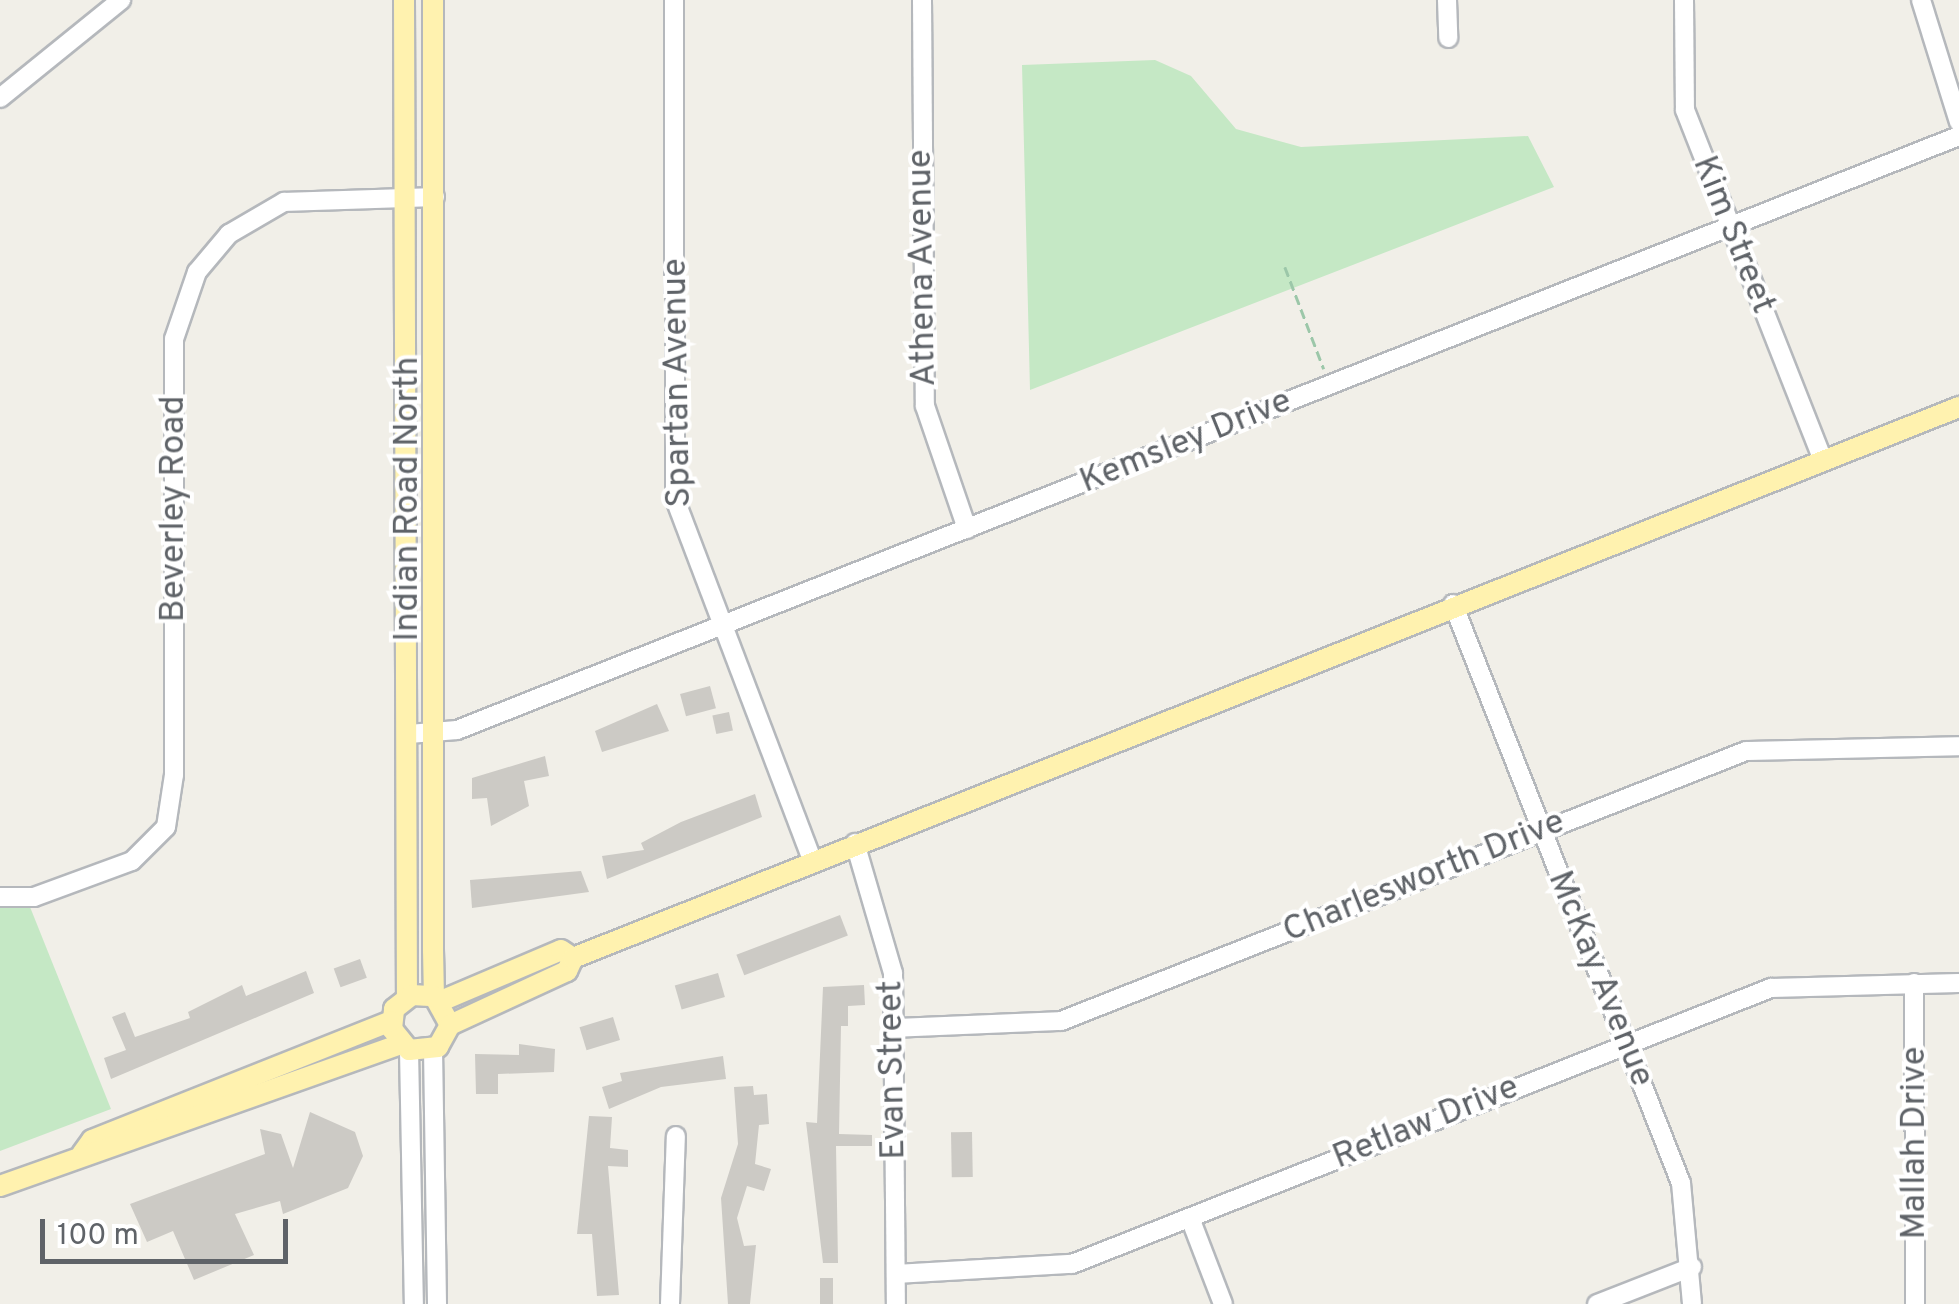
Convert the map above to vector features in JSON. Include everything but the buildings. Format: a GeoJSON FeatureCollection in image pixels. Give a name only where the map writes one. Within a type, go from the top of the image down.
{"type":"FeatureCollection","features":[{"type":"Feature","properties":{"kind":"main road","name":"Indian Road North"},"geometry":{"type":"LineString","coordinates":[[404,0],[407,997]]}},
{"type":"Feature","properties":{"kind":"main road","name":"Indian Road North"},"geometry":{"type":"LineString","coordinates":[[433,0],[438,999],[450,1025]]}},
{"type":"Feature","properties":{"kind":"main road"},"geometry":{"type":"LineString","coordinates":[[0,1186],[82,1154],[405,1047],[433,1049],[450,1025],[568,971],[573,958],[1453,604],[1959,407]]}},
{"type":"Feature","properties":{"kind":"main road"},"geometry":{"type":"LineString","coordinates":[[82,1154],[92,1140],[391,1021],[407,997],[438,999],[561,950],[573,958]]}},
{"type":"Feature","properties":{"kind":"main road"},"geometry":{"type":"LineString","coordinates":[[391,1021],[405,1047]]}},
{"type":"Feature","properties":{"kind":"street"},"geometry":{"type":"LineString","coordinates":[[0,98],[121,0]]}},
{"type":"Feature","properties":{"kind":"street","name":"Spartan Avenue"},"geometry":{"type":"LineString","coordinates":[[674,0],[675,499],[718,627],[812,860]]}},
{"type":"Feature","properties":{"kind":"street","name":"Athena Avenue"},"geometry":{"type":"LineString","coordinates":[[922,0],[924,406],[968,529]]}},
{"type":"Feature","properties":{"kind":"street"},"geometry":{"type":"LineString","coordinates":[[1448,0],[1448,38]]}},
{"type":"Feature","properties":{"kind":"street","name":"Kim Street"},"geometry":{"type":"LineString","coordinates":[[1684,0],[1686,110],[1823,461]]}},
{"type":"Feature","properties":{"kind":"street"},"geometry":{"type":"LineString","coordinates":[[1921,0],[1959,122]]}},
{"type":"Feature","properties":{"kind":"street","name":"Kemsley Drive"},"geometry":{"type":"LineString","coordinates":[[409,734],[437,733],[718,627],[1959,136]]}},
{"type":"Feature","properties":{"kind":"street","name":"Beverley Road"},"geometry":{"type":"LineString","coordinates":[[0,897],[34,897],[132,861],[166,826],[174,338],[197,272],[229,234],[284,202],[435,196]]}},
{"type":"Feature","properties":{"kind":"street","name":"McKay Avenue"},"geometry":{"type":"LineString","coordinates":[[1453,604],[1686,1198],[1692,1304]]}},
{"type":"Feature","properties":{"kind":"street","name":"Charlesworth Drive"},"geometry":{"type":"LineString","coordinates":[[894,1028],[1050,1024],[1746,751],[1959,746]]}},
{"type":"Feature","properties":{"kind":"street","name":"Evan Street"},"geometry":{"type":"LineString","coordinates":[[855,843],[888,942],[894,1028],[896,1304]]}},
{"type":"Feature","properties":{"kind":"street","name":"Mallah Drive"},"geometry":{"type":"LineString","coordinates":[[1914,983],[1915,1304]]}},
{"type":"Feature","properties":{"kind":"street","name":"Retlaw Drive"},"geometry":{"type":"LineString","coordinates":[[896,1274],[1057,1269],[1771,988],[1959,983]]}},
{"type":"Feature","properties":{"kind":"street"},"geometry":{"type":"LineString","coordinates":[[405,1047],[414,1304]]}},
{"type":"Feature","properties":{"kind":"street"},"geometry":{"type":"LineString","coordinates":[[433,1049],[437,1304]]}},
{"type":"Feature","properties":{"kind":"street"},"geometry":{"type":"LineString","coordinates":[[670,1304],[676,1136]]}},
{"type":"Feature","properties":{"kind":"street"},"geometry":{"type":"LineString","coordinates":[[1190,1218],[1223,1304]]}},
{"type":"Feature","properties":{"kind":"street"},"geometry":{"type":"LineString","coordinates":[[1598,1304],[1692,1267]]}},
{"type":"Feature","properties":{"kind":"path"},"geometry":{"type":"LineString","coordinates":[[1285,267],[1330,384]]}},
{"type":"Feature","properties":{"kind":"green space"},"geometry":{"type":"Polygon","coordinates":[[[1155,60],[1191,76],[1236,129],[1301,147],[1528,136],[1554,187],[1030,390],[1022,65],[1155,60]]]}},
{"type":"Feature","properties":{"kind":"green space"},"geometry":{"type":"Polygon","coordinates":[[[0,900],[28,902],[111,1109],[0,1151],[0,900]]]}}]}
